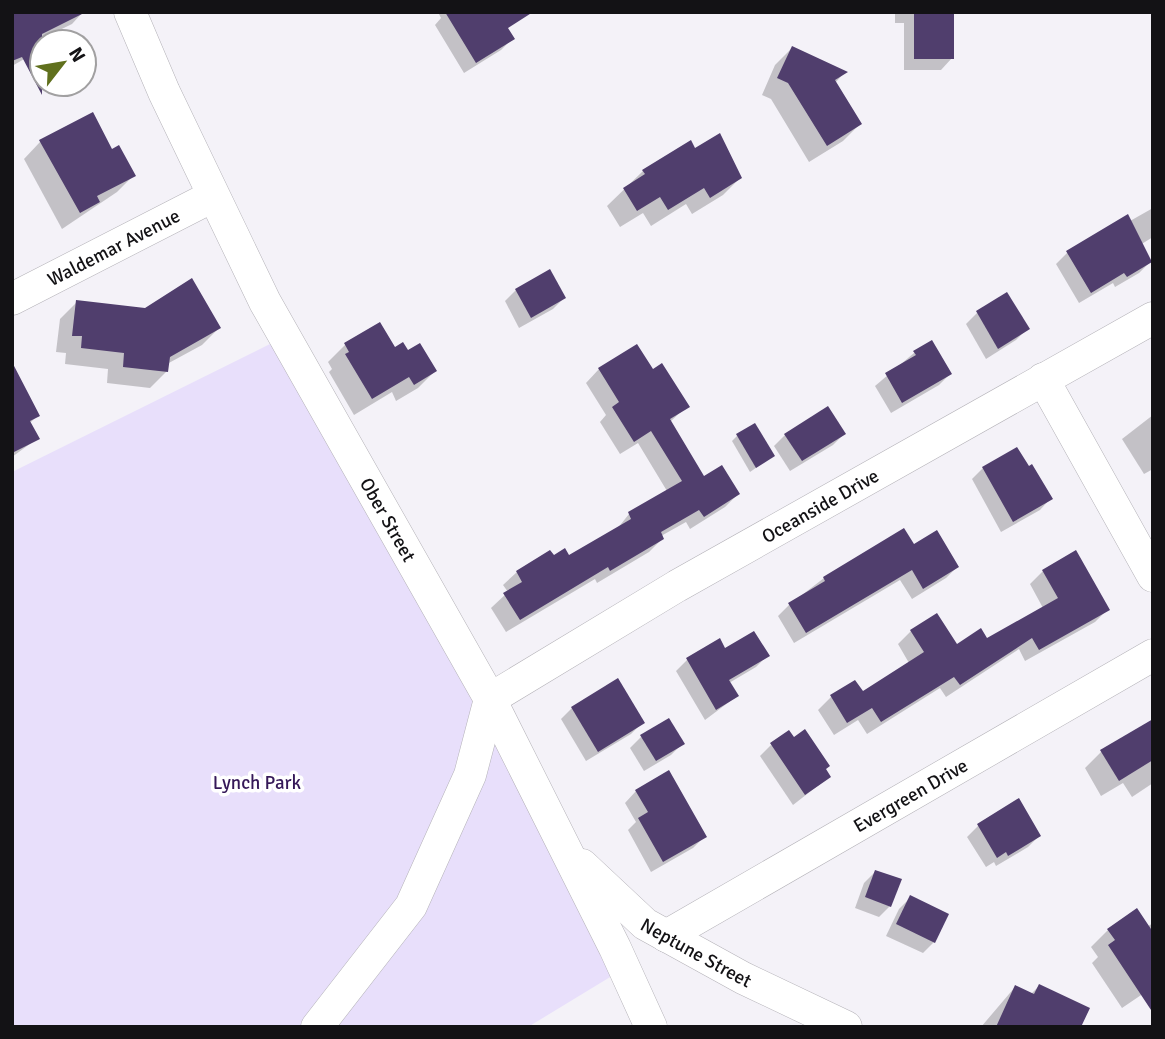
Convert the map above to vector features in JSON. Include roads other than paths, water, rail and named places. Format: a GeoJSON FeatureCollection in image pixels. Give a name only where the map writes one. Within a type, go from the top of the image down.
{"type":"FeatureCollection","features":[{"type":"Feature","properties":{"kind":"street","name":"Ober Street"},"geometry":{"type":"LineString","coordinates":[[130,12],[213,196],[270,312],[491,699],[651,1027]]}},
{"type":"Feature","properties":{"kind":"street","name":"Waldemar Avenue"},"geometry":{"type":"LineString","coordinates":[[12,299],[213,196]]}},
{"type":"Feature","properties":{"kind":"street","name":"Oceanside Drive"},"geometry":{"type":"LineString","coordinates":[[491,699],[677,586],[1153,318]]}},
{"type":"Feature","properties":{"kind":"street"},"geometry":{"type":"LineString","coordinates":[[1043,379],[1153,576]]}},
{"type":"Feature","properties":{"kind":"street","name":"Evergreen Drive"},"geometry":{"type":"LineString","coordinates":[[666,936],[1153,655]]}},
{"type":"Feature","properties":{"kind":"street"},"geometry":{"type":"LineString","coordinates":[[317,1027],[411,906],[470,775],[491,699]]}},
{"type":"Feature","properties":{"kind":"street","name":"Neptune Street"},"geometry":{"type":"LineString","coordinates":[[566,850],[645,924],[743,978],[846,1027]]}},
{"type":"Feature","properties":{"kind":"park label","name":"Lynch Park"},"geometry":{"type":"Point","coordinates":[257,782]}}]}
